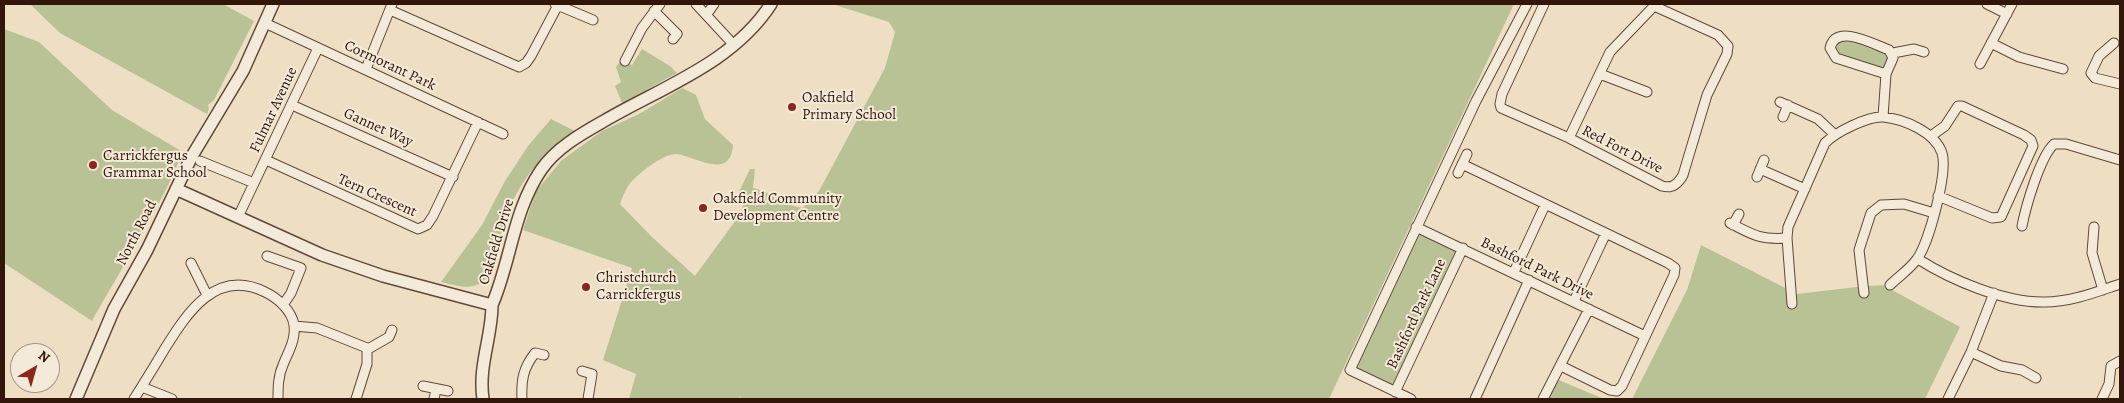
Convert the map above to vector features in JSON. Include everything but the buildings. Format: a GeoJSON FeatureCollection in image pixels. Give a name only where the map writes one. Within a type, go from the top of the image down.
{"type":"FeatureCollection","features":[{"type":"Feature","properties":{"kind":"street","name":"North Road"},"geometry":{"type":"LineString","coordinates":[[76,399],[114,309],[203,137],[238,79],[273,4]]}},
{"type":"Feature","properties":{"kind":"street"},"geometry":{"type":"LineString","coordinates":[[366,69],[391,7],[519,67],[532,56],[556,4],[593,20]]}},
{"type":"Feature","properties":{"kind":"street"},"geometry":{"type":"LineString","coordinates":[[696,4],[734,44]]}},
{"type":"Feature","properties":{"kind":"street"},"geometry":{"type":"LineString","coordinates":[[707,14],[714,4]]}},
{"type":"Feature","properties":{"kind":"street","name":"Oakfield Drive"},"geometry":{"type":"LineString","coordinates":[[176,189],[316,253],[361,269],[492,305],[498,291],[520,210],[542,169],[550,159],[581,134],[696,71],[734,44],[771,4]]}},
{"type":"Feature","properties":{"kind":"street"},"geometry":{"type":"LineString","coordinates":[[1411,399],[1350,370],[1476,101],[1527,4]]}},
{"type":"Feature","properties":{"kind":"street","name":"Red Fort Drive"},"geometry":{"type":"LineString","coordinates":[[1544,4],[1500,104],[1506,111],[1569,138],[1662,186],[1672,187],[1680,180],[1707,95],[1727,54],[1728,46],[1718,35],[1655,5]]}},
{"type":"Feature","properties":{"kind":"street"},"geometry":{"type":"LineString","coordinates":[[1987,4],[2007,14]]}},
{"type":"Feature","properties":{"kind":"street"},"geometry":{"type":"LineString","coordinates":[[1980,64],[2012,4]]}},
{"type":"Feature","properties":{"kind":"street"},"geometry":{"type":"LineString","coordinates":[[1569,138],[1612,50],[1655,5]]}},
{"type":"Feature","properties":{"kind":"street"},"geometry":{"type":"LineString","coordinates":[[625,61],[642,28],[657,7],[677,33]]}},
{"type":"Feature","properties":{"kind":"street","name":"Cormorant Park"},"geometry":{"type":"LineString","coordinates":[[265,23],[503,134]]}},
{"type":"Feature","properties":{"kind":"street"},"geometry":{"type":"LineString","coordinates":[[1886,74],[1836,58],[1830,48],[1832,41],[1838,36],[1846,35],[1893,53],[1914,49],[1924,52]]}},
{"type":"Feature","properties":{"kind":"street"},"geometry":{"type":"LineString","coordinates":[[2114,42],[2099,56],[2091,72],[2095,78],[2120,84]]}},
{"type":"Feature","properties":{"kind":"street"},"geometry":{"type":"LineString","coordinates":[[1991,43],[2019,57],[2063,69]]}},
{"type":"Feature","properties":{"kind":"street","name":"Fulmar Avenue"},"geometry":{"type":"LineString","coordinates":[[238,217],[318,48]]}},
{"type":"Feature","properties":{"kind":"street"},"geometry":{"type":"LineString","coordinates":[[1883,117],[1886,74],[1893,58],[1893,53]]}},
{"type":"Feature","properties":{"kind":"street"},"geometry":{"type":"LineString","coordinates":[[1600,74],[1647,92]]}},
{"type":"Feature","properties":{"kind":"street"},"geometry":{"type":"LineString","coordinates":[[1783,117],[1784,103],[1818,119],[1834,134]]}},
{"type":"Feature","properties":{"kind":"street","name":"Gannet Way"},"geometry":{"type":"LineString","coordinates":[[292,105],[452,177]]}},
{"type":"Feature","properties":{"kind":"street"},"geometry":{"type":"LineString","coordinates":[[1931,136],[1945,126],[1958,106],[1962,106],[2024,135],[2032,140],[2033,146],[2001,218],[1992,218],[1938,196]]}},
{"type":"Feature","properties":{"kind":"street"},"geometry":{"type":"LineString","coordinates":[[1792,304],[1787,238],[1788,227],[1825,142],[1834,134],[1871,119],[1883,117],[1913,127],[1931,136],[1938,144],[1942,155],[1944,171],[1934,213],[1918,259],[1890,285]]}},
{"type":"Feature","properties":{"kind":"street","name":"Tern Crescent"},"geometry":{"type":"LineString","coordinates":[[266,160],[416,230],[429,223],[478,122]]}},
{"type":"Feature","properties":{"kind":"street"},"geometry":{"type":"LineString","coordinates":[[2022,226],[2028,201],[2046,154],[2054,144],[2066,144],[2120,160]]}},
{"type":"Feature","properties":{"kind":"street"},"geometry":{"type":"LineString","coordinates":[[1458,173],[1467,154]]}},
{"type":"Feature","properties":{"kind":"street"},"geometry":{"type":"LineString","coordinates":[[200,161],[254,183]]}},
{"type":"Feature","properties":{"kind":"street"},"geometry":{"type":"LineString","coordinates":[[1462,164],[1675,268],[1674,276],[1622,386],[1617,391],[1610,390],[1561,366]]}},
{"type":"Feature","properties":{"kind":"street"},"geometry":{"type":"LineString","coordinates":[[1760,168],[1805,188]]}},
{"type":"Feature","properties":{"kind":"street"},"geometry":{"type":"LineString","coordinates":[[1864,293],[1859,250],[1871,213],[1881,205],[1904,204],[1934,213]]}},
{"type":"Feature","properties":{"kind":"street"},"geometry":{"type":"LineString","coordinates":[[1514,272],[1545,205]]}},
{"type":"Feature","properties":{"kind":"street"},"geometry":{"type":"LineString","coordinates":[[1739,214],[1731,224],[1766,239],[1787,238]]}},
{"type":"Feature","properties":{"kind":"street","name":"Bashford Park Drive"},"geometry":{"type":"LineString","coordinates":[[1416,227],[1645,336]]}},
{"type":"Feature","properties":{"kind":"street"},"geometry":{"type":"LineString","coordinates":[[2094,227],[2092,255],[2103,290]]}},
{"type":"Feature","properties":{"kind":"street"},"geometry":{"type":"LineString","coordinates":[[1574,301],[1606,233]]}},
{"type":"Feature","properties":{"kind":"street","name":"Bashford Park Lane"},"geometry":{"type":"LineString","coordinates":[[1395,392],[1463,248]]}},
{"type":"Feature","properties":{"kind":"street"},"geometry":{"type":"LineString","coordinates":[[267,256],[301,268],[291,293],[283,305]]}},
{"type":"Feature","properties":{"kind":"street"},"geometry":{"type":"LineString","coordinates":[[1918,259],[1953,278],[2023,301],[2046,302],[2071,299],[2120,284]]}},
{"type":"Feature","properties":{"kind":"street"},"geometry":{"type":"LineString","coordinates":[[191,262],[207,296]]}},
{"type":"Feature","properties":{"kind":"street"},"geometry":{"type":"LineString","coordinates":[[1475,399],[1529,280]]}},
{"type":"Feature","properties":{"kind":"street"},"geometry":{"type":"LineString","coordinates":[[134,399],[183,320],[207,296],[225,288],[248,287],[264,291],[283,305],[290,314],[294,326],[293,340],[279,379],[278,399]]}},
{"type":"Feature","properties":{"kind":"street"},"geometry":{"type":"LineString","coordinates":[[1948,399],[1994,293]]}},
{"type":"Feature","properties":{"kind":"street"},"geometry":{"type":"LineString","coordinates":[[482,399],[481,372],[492,316],[492,305]]}},
{"type":"Feature","properties":{"kind":"street"},"geometry":{"type":"LineString","coordinates":[[1542,399],[1561,366],[1588,309]]}},
{"type":"Feature","properties":{"kind":"street"},"geometry":{"type":"LineString","coordinates":[[294,326],[317,328],[368,349]]}},
{"type":"Feature","properties":{"kind":"street"},"geometry":{"type":"LineString","coordinates":[[368,349],[389,337],[392,330]]}},
{"type":"Feature","properties":{"kind":"street"},"geometry":{"type":"LineString","coordinates":[[356,399],[366,370],[368,349]]}},
{"type":"Feature","properties":{"kind":"street"},"geometry":{"type":"LineString","coordinates":[[522,399],[522,374],[540,354],[526,351]]}},
{"type":"Feature","properties":{"kind":"street"},"geometry":{"type":"LineString","coordinates":[[1970,352],[2001,366],[2022,370],[2036,378]]}},
{"type":"Feature","properties":{"kind":"street"},"geometry":{"type":"LineString","coordinates":[[2102,399],[2109,384],[2110,368],[2113,363],[2120,361]]}},
{"type":"Feature","properties":{"kind":"street"},"geometry":{"type":"LineString","coordinates":[[582,371],[592,374],[588,399]]}},
{"type":"Feature","properties":{"kind":"street"},"geometry":{"type":"LineString","coordinates":[[423,386],[448,390]]}},
{"type":"Feature","properties":{"kind":"street"},"geometry":{"type":"LineString","coordinates":[[142,387],[172,399]]}},
{"type":"Feature","properties":{"kind":"street"},"geometry":{"type":"LineString","coordinates":[[434,399],[436,389]]}},
{"type":"Feature","properties":{"kind":"green space"},"geometry":{"type":"Polygon","coordinates":[[[30,4],[223,4],[254,21],[214,100],[208,105],[207,114],[60,33],[30,4]]]}},
{"type":"Feature","properties":{"kind":"green space"},"geometry":{"type":"Polygon","coordinates":[[[832,4],[1514,4],[1329,399],[740,399],[741,395],[739,399],[629,399],[636,374],[603,360],[632,268],[523,230],[536,191],[562,160],[602,131],[641,113],[682,88],[696,95],[705,119],[733,145],[731,156],[726,162],[710,164],[683,155],[670,155],[649,166],[631,182],[620,204],[653,238],[695,276],[741,213],[743,204],[736,198],[750,169],[755,169],[753,188],[803,208],[819,191],[885,68],[895,32],[889,22],[832,4]]]}},
{"type":"Feature","properties":{"kind":"green space","name":"Carrickfergus Grammar School"},"geometry":{"type":"Polygon","coordinates":[[[4,29],[39,42],[112,110],[181,151],[179,162],[158,205],[92,321],[4,263],[4,29]]]}},
{"type":"Feature","properties":{"kind":"green space"},"geometry":{"type":"Polygon","coordinates":[[[1845,38],[1885,52],[1889,57],[1886,67],[1880,68],[1840,55],[1835,49],[1836,43],[1845,38]]]}},
{"type":"Feature","properties":{"kind":"green space"},"geometry":{"type":"Polygon","coordinates":[[[642,49],[670,66],[677,73],[622,103],[615,86],[621,82],[616,67],[621,60],[632,65],[642,49]]]}},
{"type":"Feature","properties":{"kind":"green space"},"geometry":{"type":"Polygon","coordinates":[[[551,119],[575,131],[551,149],[523,182],[510,208],[487,278],[476,285],[466,287],[441,282],[482,225],[505,181],[528,146],[551,119]]]}},
{"type":"Feature","properties":{"kind":"green space"},"geometry":{"type":"Polygon","coordinates":[[[1416,227],[1463,248],[1395,392],[1350,370],[1416,227]]]}},
{"type":"Feature","properties":{"kind":"green space"},"geometry":{"type":"Polygon","coordinates":[[[1701,245],[1797,294],[1890,285],[1892,290],[1960,327],[1925,399],[1632,399],[1687,290],[1701,245]]]}},
{"type":"Feature","properties":{"kind":"green space"},"geometry":{"type":"Polygon","coordinates":[[[1557,380],[1561,381],[1604,399],[1546,399],[1557,380]]]}},
{"type":"Feature","properties":{"kind":"place","name":"Oakfield Primary School"},"geometry":{"type":"Point","coordinates":[792,107]}},
{"type":"Feature","properties":{"kind":"place","name":"Carrickfergus Grammar School"},"geometry":{"type":"Point","coordinates":[93,165]}},
{"type":"Feature","properties":{"kind":"place","name":"Oakfield Community Development Centre"},"geometry":{"type":"Point","coordinates":[703,208]}},
{"type":"Feature","properties":{"kind":"place","name":"Christchurch Carrickfergus"},"geometry":{"type":"Point","coordinates":[586,287]}}]}
